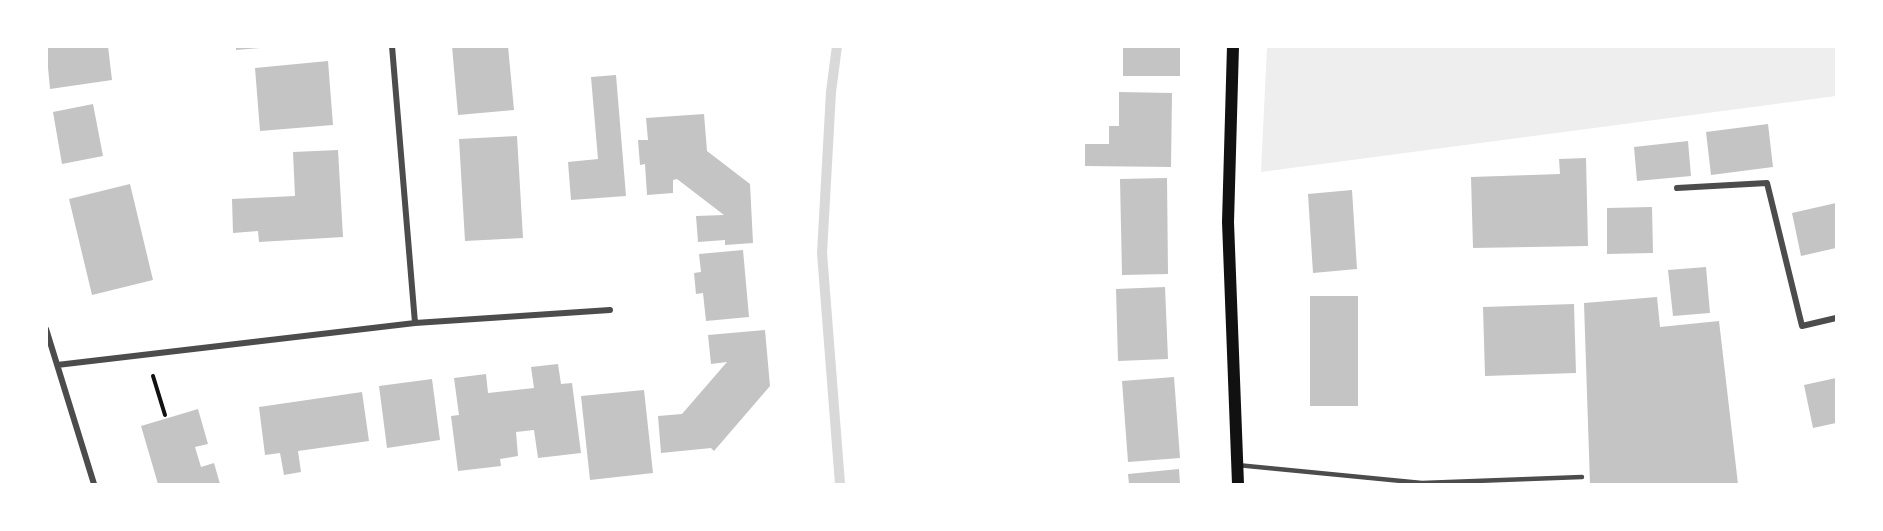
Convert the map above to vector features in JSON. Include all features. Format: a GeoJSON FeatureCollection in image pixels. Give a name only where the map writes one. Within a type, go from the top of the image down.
{"type":"FeatureCollection","features":[{"type":"Feature","properties":{"kind":"main road"},"geometry":{"type":"LineString","coordinates":[[1233,46],[1228,222],[1238,484]]}},
{"type":"Feature","properties":{"kind":"street"},"geometry":{"type":"LineString","coordinates":[[392,46],[415,323]]}},
{"type":"Feature","properties":{"kind":"street"},"geometry":{"type":"LineString","coordinates":[[1677,188],[1767,183],[1802,326],[1836,318]]}},
{"type":"Feature","properties":{"kind":"street"},"geometry":{"type":"LineString","coordinates":[[57,365],[415,323],[610,310]]}},
{"type":"Feature","properties":{"kind":"street"},"geometry":{"type":"LineString","coordinates":[[46,329],[94,484]]}},
{"type":"Feature","properties":{"kind":"lane"},"geometry":{"type":"LineString","coordinates":[[1237,465],[1422,483],[1581,477]]}},
{"type":"Feature","properties":{"kind":"path"},"geometry":{"type":"LineString","coordinates":[[152,374],[165,415]]}},
{"type":"Feature","properties":{"kind":"shaded area"},"geometry":{"type":"Polygon","coordinates":[[[1267,47],[1836,47],[1836,96],[1261,172],[1267,47]]]}},
{"type":"Feature","properties":{"kind":"building"},"geometry":{"type":"Polygon","coordinates":[[[46,46],[108,46],[112,80],[50,89],[46,46]]]}},
{"type":"Feature","properties":{"kind":"building"},"geometry":{"type":"Polygon","coordinates":[[[236,46],[260,46],[260,48],[236,50],[236,46]]]}},
{"type":"Feature","properties":{"kind":"building"},"geometry":{"type":"Polygon","coordinates":[[[452,46],[508,46],[514,110],[458,115],[452,46]]]}},
{"type":"Feature","properties":{"kind":"building"},"geometry":{"type":"Polygon","coordinates":[[[1123,46],[1180,47],[1180,76],[1123,76],[1123,46]]]}},
{"type":"Feature","properties":{"kind":"building"},"geometry":{"type":"Polygon","coordinates":[[[328,61],[333,125],[260,131],[255,68],[328,61]]]}},
{"type":"Feature","properties":{"kind":"building"},"geometry":{"type":"Polygon","coordinates":[[[616,75],[626,196],[571,200],[568,162],[598,159],[591,77],[616,75]]]}},
{"type":"Feature","properties":{"kind":"building"},"geometry":{"type":"Polygon","coordinates":[[[1119,92],[1172,93],[1171,167],[1085,166],[1085,144],[1109,144],[1109,126],[1119,126],[1119,92]]]}},
{"type":"Feature","properties":{"kind":"building"},"geometry":{"type":"Polygon","coordinates":[[[93,104],[103,156],[62,164],[53,112],[93,104]]]}},
{"type":"Feature","properties":{"kind":"building"},"geometry":{"type":"Polygon","coordinates":[[[704,114],[707,151],[750,184],[753,243],[725,245],[725,240],[698,242],[696,216],[724,215],[677,179],[673,180],[673,193],[647,195],[645,164],[640,165],[638,140],[648,140],[646,118],[704,114]]]}},
{"type":"Feature","properties":{"kind":"building"},"geometry":{"type":"Polygon","coordinates":[[[1768,124],[1773,167],[1711,175],[1706,132],[1768,124]]]}},
{"type":"Feature","properties":{"kind":"building"},"geometry":{"type":"Polygon","coordinates":[[[517,136],[523,238],[465,241],[459,139],[517,136]]]}},
{"type":"Feature","properties":{"kind":"building"},"geometry":{"type":"Polygon","coordinates":[[[1688,141],[1691,176],[1637,181],[1634,147],[1688,141]]]}},
{"type":"Feature","properties":{"kind":"building"},"geometry":{"type":"Polygon","coordinates":[[[338,150],[343,237],[259,242],[258,231],[233,233],[232,199],[295,196],[293,152],[338,150]]]}},
{"type":"Feature","properties":{"kind":"building"},"geometry":{"type":"Polygon","coordinates":[[[1586,158],[1588,246],[1473,248],[1471,177],[1560,174],[1559,159],[1586,158]]]}},
{"type":"Feature","properties":{"kind":"building"},"geometry":{"type":"Polygon","coordinates":[[[1167,178],[1168,274],[1122,275],[1120,179],[1167,178]]]}},
{"type":"Feature","properties":{"kind":"building"},"geometry":{"type":"Polygon","coordinates":[[[130,184],[153,280],[92,295],[69,199],[130,184]]]}},
{"type":"Feature","properties":{"kind":"building"},"geometry":{"type":"Polygon","coordinates":[[[1352,190],[1357,269],[1313,273],[1308,194],[1352,190]]]}},
{"type":"Feature","properties":{"kind":"building"},"geometry":{"type":"Polygon","coordinates":[[[1836,203],[1836,248],[1801,256],[1792,213],[1836,203]]]}},
{"type":"Feature","properties":{"kind":"building"},"geometry":{"type":"Polygon","coordinates":[[[1652,207],[1653,253],[1607,254],[1607,208],[1652,207]]]}},
{"type":"Feature","properties":{"kind":"building"},"geometry":{"type":"Polygon","coordinates":[[[743,250],[749,317],[706,321],[703,293],[696,294],[694,273],[701,272],[699,254],[743,250]]]}},
{"type":"Feature","properties":{"kind":"building"},"geometry":{"type":"Polygon","coordinates":[[[1706,267],[1710,313],[1673,316],[1668,270],[1706,267]]]}},
{"type":"Feature","properties":{"kind":"building"},"geometry":{"type":"Polygon","coordinates":[[[1165,287],[1168,359],[1118,361],[1116,289],[1165,287]]]}},
{"type":"Feature","properties":{"kind":"building"},"geometry":{"type":"Polygon","coordinates":[[[1310,296],[1358,296],[1358,406],[1310,406],[1310,296]]]}},
{"type":"Feature","properties":{"kind":"building"},"geometry":{"type":"Polygon","coordinates":[[[1657,297],[1660,327],[1719,321],[1738,484],[1590,484],[1584,303],[1657,297]]]}},
{"type":"Feature","properties":{"kind":"building"},"geometry":{"type":"Polygon","coordinates":[[[1574,304],[1576,373],[1485,376],[1483,307],[1574,304]]]}},
{"type":"Feature","properties":{"kind":"building"},"geometry":{"type":"Polygon","coordinates":[[[765,330],[770,386],[714,451],[711,448],[661,453],[658,416],[682,414],[727,362],[711,364],[708,335],[765,330]]]}},
{"type":"Feature","properties":{"kind":"building"},"geometry":{"type":"Polygon","coordinates":[[[558,364],[561,384],[572,383],[581,453],[538,458],[534,430],[516,432],[518,456],[500,459],[501,466],[458,471],[451,416],[459,415],[454,378],[486,374],[488,393],[534,388],[531,367],[558,364]]]}},
{"type":"Feature","properties":{"kind":"building"},"geometry":{"type":"Polygon","coordinates":[[[1174,377],[1180,458],[1128,462],[1122,381],[1174,377]]]}},
{"type":"Feature","properties":{"kind":"building"},"geometry":{"type":"Polygon","coordinates":[[[1836,378],[1836,423],[1813,428],[1804,385],[1836,378]]]}},
{"type":"Feature","properties":{"kind":"building"},"geometry":{"type":"Polygon","coordinates":[[[432,379],[440,440],[387,448],[379,386],[432,379]]]}},
{"type":"Feature","properties":{"kind":"building"},"geometry":{"type":"Polygon","coordinates":[[[644,390],[653,473],[590,480],[581,396],[644,390]]]}},
{"type":"Feature","properties":{"kind":"building"},"geometry":{"type":"Polygon","coordinates":[[[362,392],[369,441],[298,451],[301,472],[284,475],[280,453],[265,455],[259,407],[362,392]]]}},
{"type":"Feature","properties":{"kind":"building"},"geometry":{"type":"Polygon","coordinates":[[[198,409],[208,444],[195,447],[201,467],[214,463],[220,484],[158,484],[141,426],[198,409]]]}},
{"type":"Feature","properties":{"kind":"building"},"geometry":{"type":"Polygon","coordinates":[[[1179,469],[1180,484],[1129,484],[1128,474],[1179,469]]]}},
{"type":"Feature","properties":{"kind":"waterway"},"geometry":{"type":"LineString","coordinates":[[837,46],[831,92],[822,253],[840,484]]}}]}
